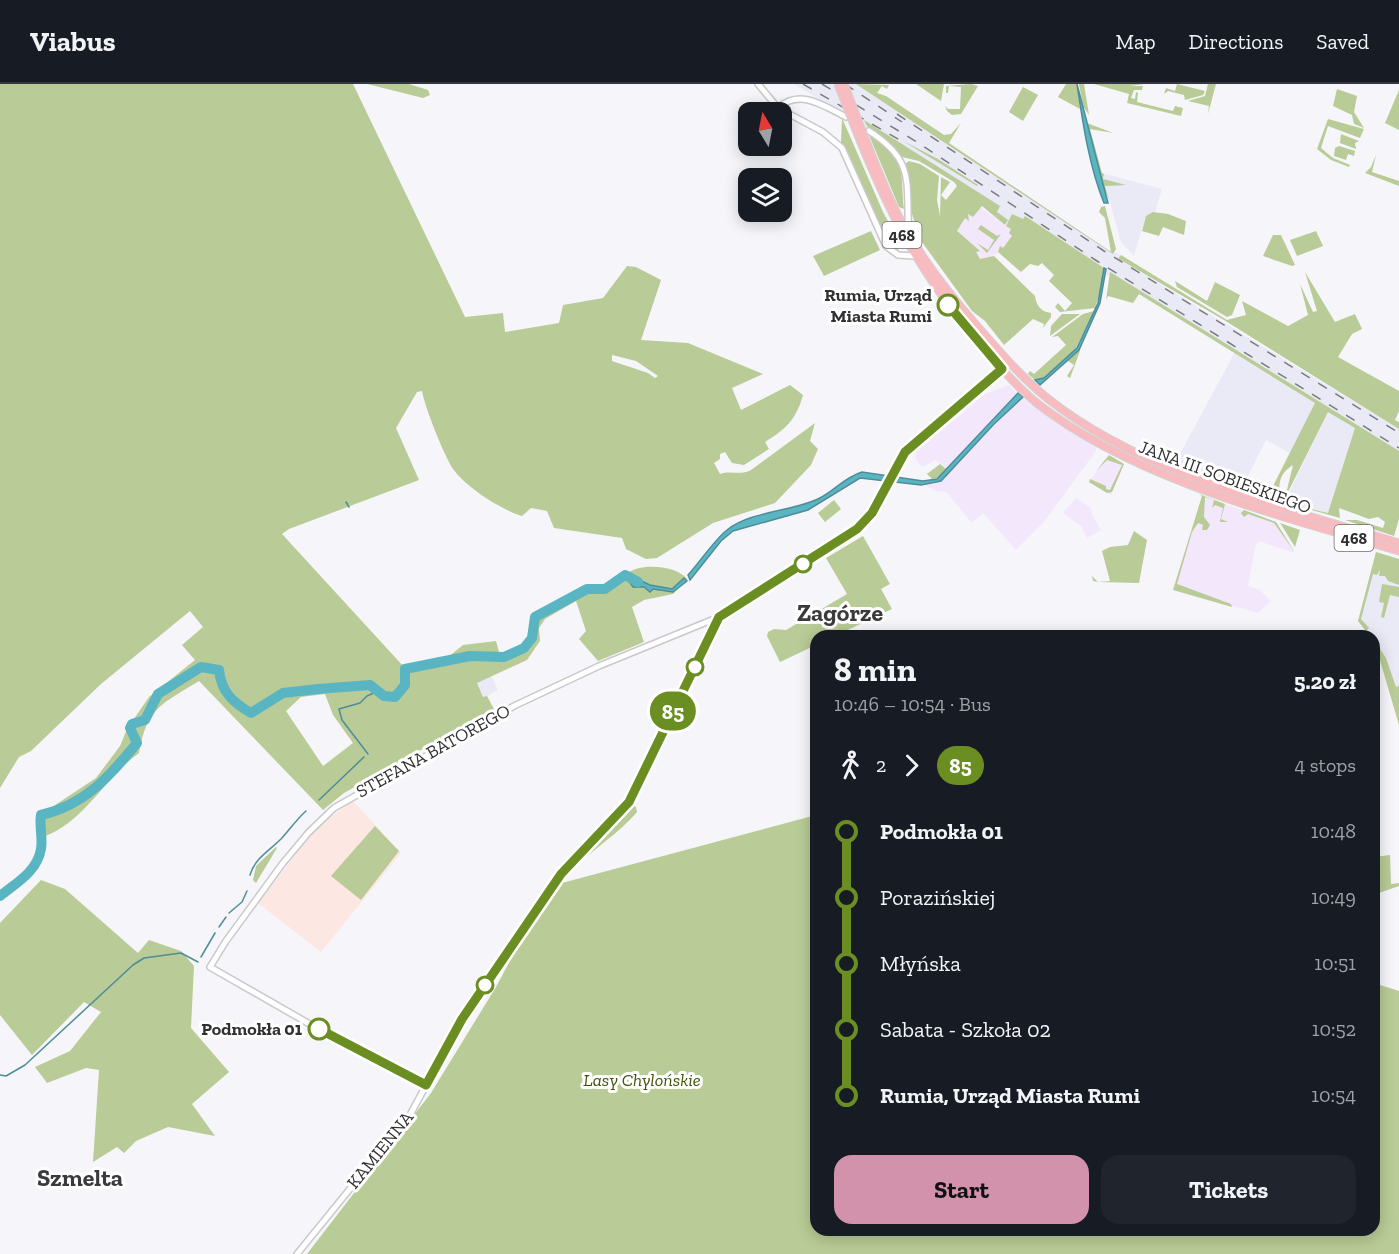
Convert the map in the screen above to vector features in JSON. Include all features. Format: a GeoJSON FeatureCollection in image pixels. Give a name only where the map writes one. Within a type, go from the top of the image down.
{"type":"FeatureCollection","features":[{"type":"Feature","properties":{"kind":"main road","name":"JANA III SOBIESKIEGO"},"geometry":{"type":"LineString","coordinates":[[838,84],[889,210],[913,256],[947,304],[1002,369],[1029,396],[1052,414],[1143,464],[1275,513],[1399,551]]}},
{"type":"Feature","properties":{"kind":"main road","name":"JANA III SOBIESKIEGO"},"geometry":{"type":"LineString","coordinates":[[844,84],[909,236],[937,279],[1010,363],[1056,404],[1144,456],[1258,499],[1399,543]]}},
{"type":"Feature","properties":{"kind":"street"},"geometry":{"type":"LineString","coordinates":[[758,84],[773,102]]}},
{"type":"Feature","properties":{"kind":"street"},"geometry":{"type":"LineString","coordinates":[[788,102],[793,99],[808,99],[846,117]]}},
{"type":"Feature","properties":{"kind":"street"},"geometry":{"type":"LineString","coordinates":[[792,115],[823,132],[842,148],[886,246],[898,255],[913,256]]}},
{"type":"Feature","properties":{"kind":"street"},"geometry":{"type":"LineString","coordinates":[[867,134],[894,149],[904,168],[909,236]]}},
{"type":"Feature","properties":{"kind":"street","name":"STEFANA BATOREGO"},"geometry":{"type":"LineString","coordinates":[[426,1085],[348,1046],[210,967],[231,934],[293,850],[322,817],[341,804],[514,706],[599,666],[719,617],[857,529],[872,513],[905,452],[1010,363]]}},
{"type":"Feature","properties":{"kind":"street","name":"KAMIENNA"},"geometry":{"type":"LineString","coordinates":[[297,1254],[398,1132],[462,1019],[561,874],[629,802],[719,617]]}},
{"type":"Feature","properties":{"kind":"shaded area"},"geometry":{"type":"Polygon","coordinates":[[[794,84],[859,84],[1112,252],[1118,253],[1124,262],[1399,429],[1399,456],[1328,513],[1294,505],[1289,499],[1285,501],[1328,412],[1315,404],[1290,453],[1266,440],[1242,488],[1175,463],[1235,352],[1114,277],[1100,273],[1010,225],[989,212],[992,205],[794,84]]]}},
{"type":"Feature","properties":{"kind":"shaded area"},"geometry":{"type":"Polygon","coordinates":[[[1102,173],[1162,189],[1155,212],[1145,218],[1134,256],[1121,242],[1102,173]]]}},
{"type":"Feature","properties":{"kind":"shaded area"},"geometry":{"type":"Polygon","coordinates":[[[974,203],[1015,232],[1003,248],[983,264],[954,230],[974,203]]]}},
{"type":"Feature","properties":{"kind":"shaded area"},"geometry":{"type":"Polygon","coordinates":[[[1009,385],[1017,394],[947,469],[936,460],[922,467],[915,458],[916,452],[985,394],[1009,385]]]}},
{"type":"Feature","properties":{"kind":"shaded area"},"geometry":{"type":"Polygon","coordinates":[[[1022,398],[1096,447],[1096,451],[1044,522],[1016,550],[983,513],[972,523],[946,492],[935,491],[923,484],[941,481],[994,424],[1022,398]]]}},
{"type":"Feature","properties":{"kind":"shaded area"},"geometry":{"type":"Polygon","coordinates":[[[1112,457],[1124,464],[1111,495],[1089,482],[1105,460],[1112,457]]]}},
{"type":"Feature","properties":{"kind":"shaded area"},"geometry":{"type":"Polygon","coordinates":[[[1202,496],[1275,522],[1294,550],[1294,553],[1259,541],[1255,548],[1248,586],[1260,590],[1271,601],[1258,613],[1173,589],[1202,496]]]}},
{"type":"Feature","properties":{"kind":"shaded area"},"geometry":{"type":"Polygon","coordinates":[[[1076,498],[1091,508],[1092,515],[1101,530],[1087,538],[1082,527],[1063,513],[1076,498]]]}},
{"type":"Feature","properties":{"kind":"shaded area"},"geometry":{"type":"Polygon","coordinates":[[[1376,552],[1399,560],[1399,711],[1380,659],[1380,630],[1365,630],[1358,621],[1376,552]]]}},
{"type":"Feature","properties":{"kind":"shaded area"},"geometry":{"type":"Polygon","coordinates":[[[491,675],[498,690],[484,698],[476,683],[491,675]]]}},
{"type":"Feature","properties":{"kind":"shaded area"},"geometry":{"type":"Polygon","coordinates":[[[353,801],[401,853],[321,952],[258,903],[317,827],[353,801]]]}},
{"type":"Feature","properties":{"kind":"green space"},"geometry":{"type":"Polygon","coordinates":[[[0,84],[353,84],[465,317],[503,313],[505,332],[559,323],[563,305],[603,298],[627,266],[636,267],[661,280],[641,340],[688,343],[763,374],[732,388],[741,410],[790,385],[803,395],[789,423],[765,442],[769,449],[744,465],[732,463],[725,452],[720,454],[720,459],[714,463],[720,474],[747,472],[815,423],[810,441],[818,449],[811,465],[775,503],[713,523],[657,558],[646,559],[626,549],[622,538],[554,528],[547,511],[531,508],[522,516],[494,503],[475,490],[453,469],[435,431],[422,391],[417,392],[396,428],[419,480],[289,529],[282,534],[404,667],[448,657],[463,645],[496,641],[499,652],[517,653],[531,639],[538,616],[584,588],[615,586],[629,572],[643,567],[660,567],[676,571],[687,579],[673,594],[644,600],[632,607],[644,642],[598,661],[579,639],[586,631],[576,601],[545,619],[539,628],[540,641],[527,660],[477,683],[483,697],[487,696],[494,709],[344,793],[323,810],[199,681],[158,708],[147,726],[139,753],[71,821],[43,837],[40,815],[96,778],[120,746],[127,729],[149,697],[195,660],[182,645],[203,627],[190,611],[101,684],[31,751],[19,757],[0,788],[0,84]],[[612,355],[612,361],[648,373],[655,378],[658,376],[636,361],[612,355]],[[325,694],[301,697],[286,711],[323,766],[353,743],[333,715],[325,694]]]}},
{"type":"Feature","properties":{"kind":"green space"},"geometry":{"type":"Polygon","coordinates":[[[367,84],[409,84],[428,90],[430,95],[423,98],[367,84]]]}},
{"type":"Feature","properties":{"kind":"green space"},"geometry":{"type":"Polygon","coordinates":[[[856,84],[889,85],[887,89],[882,86],[877,93],[886,96],[944,135],[951,134],[961,123],[949,143],[1111,252],[1105,218],[1099,212],[1101,207],[1105,206],[1116,249],[1113,254],[856,84]]]}},
{"type":"Feature","properties":{"kind":"green space"},"geometry":{"type":"Polygon","coordinates":[[[916,84],[944,84],[941,101],[916,84]]]}},
{"type":"Feature","properties":{"kind":"green space"},"geometry":{"type":"Polygon","coordinates":[[[971,84],[978,86],[961,114],[952,115],[945,106],[948,109],[960,109],[961,87],[949,86],[948,93],[946,93],[946,86],[971,84]]]}},
{"type":"Feature","properties":{"kind":"green space"},"geometry":{"type":"Polygon","coordinates":[[[1066,84],[1077,84],[1080,109],[1058,97],[1066,84]]]}},
{"type":"Feature","properties":{"kind":"green space"},"geometry":{"type":"Polygon","coordinates":[[[1079,84],[1084,84],[1089,115],[1083,106],[1079,84]]]}},
{"type":"Feature","properties":{"kind":"green space"},"geometry":{"type":"Polygon","coordinates":[[[1094,84],[1144,84],[1130,86],[1143,86],[1142,90],[1134,90],[1131,98],[1135,99],[1136,92],[1138,93],[1137,102],[1173,111],[1175,106],[1183,108],[1181,116],[1127,103],[1129,94],[1094,84]]]}},
{"type":"Feature","properties":{"kind":"green space"},"geometry":{"type":"Polygon","coordinates":[[[1177,84],[1205,91],[1203,95],[1185,100],[1184,95],[1168,91],[1164,94],[1166,88],[1175,91],[1177,84]]]}},
{"type":"Feature","properties":{"kind":"green space"},"geometry":{"type":"Polygon","coordinates":[[[1208,84],[1216,84],[1208,114],[1209,106],[1188,101],[1205,96],[1208,84]]]}},
{"type":"Feature","properties":{"kind":"green space"},"geometry":{"type":"Polygon","coordinates":[[[1023,87],[1038,95],[1023,121],[1009,112],[1023,87]]]}},
{"type":"Feature","properties":{"kind":"green space"},"geometry":{"type":"Polygon","coordinates":[[[1337,89],[1357,96],[1354,112],[1364,128],[1354,124],[1352,115],[1333,106],[1337,89]]]}},
{"type":"Feature","properties":{"kind":"green space"},"geometry":{"type":"Polygon","coordinates":[[[1399,90],[1399,130],[1385,123],[1399,90]]]}},
{"type":"Feature","properties":{"kind":"green space"},"geometry":{"type":"Polygon","coordinates":[[[842,118],[883,212],[900,244],[897,252],[891,247],[841,143],[842,118]]]}},
{"type":"Feature","properties":{"kind":"green space"},"geometry":{"type":"Polygon","coordinates":[[[1328,119],[1364,129],[1360,138],[1328,126],[1321,148],[1333,158],[1350,165],[1349,167],[1331,160],[1317,149],[1328,119]]]}},
{"type":"Feature","properties":{"kind":"green space"},"geometry":{"type":"Polygon","coordinates":[[[864,120],[1000,206],[997,212],[1008,220],[1005,225],[982,206],[973,217],[968,214],[969,221],[965,218],[957,231],[980,251],[976,252],[980,259],[994,256],[1035,296],[1040,308],[1051,313],[1051,317],[1043,328],[1044,324],[1033,319],[1004,345],[985,321],[972,311],[919,238],[911,210],[905,164],[909,161],[920,164],[939,176],[937,200],[940,216],[941,177],[950,182],[941,195],[946,200],[957,186],[919,161],[902,157],[893,147],[871,131],[864,120]]]}},
{"type":"Feature","properties":{"kind":"green space"},"geometry":{"type":"Polygon","coordinates":[[[1087,123],[1113,133],[1090,129],[1104,174],[1103,179],[1126,185],[1105,186],[1110,202],[1099,176],[1087,123]]]}},
{"type":"Feature","properties":{"kind":"green space"},"geometry":{"type":"Polygon","coordinates":[[[1341,134],[1359,141],[1355,143],[1356,149],[1340,143],[1341,134]]]}},
{"type":"Feature","properties":{"kind":"green space"},"geometry":{"type":"Polygon","coordinates":[[[869,135],[890,151],[900,166],[904,209],[899,207],[869,135]]]}},
{"type":"Feature","properties":{"kind":"green space"},"geometry":{"type":"Polygon","coordinates":[[[903,141],[938,159],[978,185],[977,186],[903,141]]]}},
{"type":"Feature","properties":{"kind":"green space"},"geometry":{"type":"Polygon","coordinates":[[[1339,146],[1355,151],[1354,156],[1348,154],[1346,160],[1334,156],[1335,148],[1339,146]]]}},
{"type":"Feature","properties":{"kind":"green space"},"geometry":{"type":"Polygon","coordinates":[[[1376,155],[1372,172],[1399,181],[1399,186],[1365,173],[1371,167],[1376,155]]]}},
{"type":"Feature","properties":{"kind":"green space"},"geometry":{"type":"Polygon","coordinates":[[[1153,212],[1168,214],[1186,221],[1184,235],[1163,227],[1159,236],[1142,231],[1146,216],[1153,212]]]}},
{"type":"Feature","properties":{"kind":"green space"},"geometry":{"type":"Polygon","coordinates":[[[1012,214],[1023,219],[1025,216],[1104,268],[1102,286],[1095,308],[1060,312],[1055,307],[1058,303],[1065,311],[1072,303],[1049,281],[1054,275],[1042,263],[1038,266],[1030,264],[1021,272],[998,252],[1000,246],[1003,248],[1012,236],[1009,233],[1011,229],[1006,226],[1012,214]]]}},
{"type":"Feature","properties":{"kind":"green space"},"geometry":{"type":"Polygon","coordinates":[[[981,225],[997,236],[1001,234],[987,253],[977,243],[988,250],[994,240],[978,229],[981,225]]]}},
{"type":"Feature","properties":{"kind":"green space"},"geometry":{"type":"Polygon","coordinates":[[[871,231],[880,250],[824,276],[813,256],[871,231]]]}},
{"type":"Feature","properties":{"kind":"green space"},"geometry":{"type":"Polygon","coordinates":[[[1316,231],[1323,246],[1297,256],[1290,240],[1316,231]]]}},
{"type":"Feature","properties":{"kind":"green space"},"geometry":{"type":"Polygon","coordinates":[[[1273,235],[1281,235],[1295,265],[1263,256],[1273,235]]]}},
{"type":"Feature","properties":{"kind":"green space"},"geometry":{"type":"Polygon","coordinates":[[[1121,255],[1227,320],[1246,315],[1242,301],[1288,326],[1308,315],[1300,284],[1313,312],[1317,311],[1305,272],[1335,322],[1355,314],[1362,329],[1352,334],[1338,357],[1399,391],[1399,411],[1395,420],[1399,422],[1399,429],[1224,320],[1118,259],[1121,255]]]}},
{"type":"Feature","properties":{"kind":"green space"},"geometry":{"type":"Polygon","coordinates":[[[1110,272],[1399,451],[1399,519],[1394,536],[1345,520],[1357,520],[1383,528],[1385,522],[1378,517],[1369,519],[1339,508],[1340,518],[1294,505],[1328,513],[1355,428],[1328,412],[1285,498],[1293,465],[1284,472],[1280,481],[1281,500],[1268,496],[1315,403],[1139,294],[1133,303],[1108,296],[1106,300],[1110,272]]]}},
{"type":"Feature","properties":{"kind":"green space"},"geometry":{"type":"Polygon","coordinates":[[[1175,281],[1207,301],[1215,282],[1240,295],[1232,315],[1227,317],[1177,287],[1175,281]]]}},
{"type":"Feature","properties":{"kind":"green space"},"geometry":{"type":"Polygon","coordinates":[[[1094,311],[1074,352],[1044,378],[1035,380],[1028,374],[1030,371],[1034,374],[1066,345],[1058,336],[1052,337],[1083,314],[1094,311]]]}},
{"type":"Feature","properties":{"kind":"green space"},"geometry":{"type":"Polygon","coordinates":[[[1062,314],[1080,314],[1050,336],[1051,326],[1062,314]]]}},
{"type":"Feature","properties":{"kind":"green space"},"geometry":{"type":"Polygon","coordinates":[[[1079,350],[1070,378],[1067,376],[1074,365],[1068,361],[1047,377],[1079,350]]]}},
{"type":"Feature","properties":{"kind":"green space"},"geometry":{"type":"Polygon","coordinates":[[[1109,455],[1124,464],[1112,492],[1107,493],[1089,482],[1090,479],[1110,490],[1122,465],[1107,460],[1096,471],[1109,455]]]}},
{"type":"Feature","properties":{"kind":"green space"},"geometry":{"type":"Polygon","coordinates":[[[940,464],[946,469],[937,478],[932,479],[927,474],[940,464]]]}},
{"type":"Feature","properties":{"kind":"green space"},"geometry":{"type":"Polygon","coordinates":[[[1199,494],[1225,504],[1221,519],[1228,522],[1220,522],[1223,508],[1215,505],[1212,508],[1214,500],[1205,497],[1204,517],[1210,525],[1207,530],[1202,530],[1203,525],[1198,523],[1192,532],[1177,584],[1231,604],[1232,607],[1173,590],[1202,496],[1199,494]]]}},
{"type":"Feature","properties":{"kind":"green space"},"geometry":{"type":"Polygon","coordinates":[[[834,500],[841,509],[825,522],[818,513],[834,500]]]}},
{"type":"Feature","properties":{"kind":"green space"},"geometry":{"type":"Polygon","coordinates":[[[1244,510],[1276,522],[1294,551],[1274,523],[1248,514],[1244,517],[1241,513],[1244,510]]]}},
{"type":"Feature","properties":{"kind":"green space"},"geometry":{"type":"Polygon","coordinates":[[[1280,523],[1300,530],[1295,547],[1282,526],[1280,523]]]}},
{"type":"Feature","properties":{"kind":"green space"},"geometry":{"type":"Polygon","coordinates":[[[1134,531],[1147,540],[1139,583],[1099,582],[1110,581],[1102,551],[1110,547],[1128,545],[1134,531]]]}},
{"type":"Feature","properties":{"kind":"green space"},"geometry":{"type":"Polygon","coordinates":[[[863,536],[890,584],[881,589],[892,609],[848,630],[810,630],[810,648],[780,662],[767,636],[768,632],[774,629],[786,630],[847,594],[826,558],[863,536]]]}},
{"type":"Feature","properties":{"kind":"green space"},"geometry":{"type":"Polygon","coordinates":[[[1376,552],[1399,559],[1399,585],[1388,581],[1385,576],[1379,576],[1380,570],[1377,575],[1373,574],[1361,619],[1369,628],[1365,630],[1358,621],[1376,552]]]}},
{"type":"Feature","properties":{"kind":"green space"},"geometry":{"type":"Polygon","coordinates":[[[1382,584],[1399,587],[1399,597],[1390,595],[1384,618],[1381,617],[1384,603],[1379,602],[1382,584]]]}},
{"type":"Feature","properties":{"kind":"green space"},"geometry":{"type":"Polygon","coordinates":[[[1380,649],[1386,658],[1396,687],[1399,686],[1399,725],[1380,660],[1380,649]]]}},
{"type":"Feature","properties":{"kind":"green space","name":"Lasy Chylońskie"},"geometry":{"type":"Polygon","coordinates":[[[631,804],[636,807],[637,812],[579,863],[562,883],[810,817],[810,1236],[1380,1236],[1380,985],[1399,991],[1399,1254],[307,1254],[431,1093],[496,987],[530,923],[567,874],[631,804]]]}},
{"type":"Feature","properties":{"kind":"green space"},"geometry":{"type":"Polygon","coordinates":[[[375,826],[399,851],[361,900],[331,876],[375,826]]]}},
{"type":"Feature","properties":{"kind":"green space"},"geometry":{"type":"Polygon","coordinates":[[[276,847],[256,883],[253,880],[256,866],[276,847]]]}},
{"type":"Feature","properties":{"kind":"green space"},"geometry":{"type":"Polygon","coordinates":[[[1390,855],[1391,884],[1399,883],[1399,886],[1380,893],[1380,856],[1390,855]]]}},
{"type":"Feature","properties":{"kind":"green space"},"geometry":{"type":"Polygon","coordinates":[[[41,880],[65,889],[138,953],[149,940],[181,951],[194,966],[191,1028],[229,1072],[192,1104],[215,1136],[168,1127],[136,1141],[124,1153],[117,1147],[93,1162],[99,1070],[86,1068],[47,1083],[35,1067],[70,1051],[101,1012],[84,1002],[32,1055],[0,1015],[0,923],[41,880]]]}},
{"type":"Feature","properties":{"kind":"water"},"geometry":{"type":"Polygon","coordinates":[[[1077,84],[1108,203],[1104,203],[1090,160],[1077,84]]]}},
{"type":"Feature","properties":{"kind":"water"},"geometry":{"type":"Polygon","coordinates":[[[1104,268],[1106,269],[1100,303],[1079,350],[1040,385],[1035,380],[1044,378],[1077,348],[1098,303],[1104,268]]]}},
{"type":"Feature","properties":{"kind":"water"},"geometry":{"type":"Polygon","coordinates":[[[1018,393],[1023,397],[994,424],[941,481],[921,485],[860,478],[808,510],[733,531],[721,541],[690,580],[688,575],[723,533],[747,519],[818,499],[862,472],[923,481],[937,479],[1018,393]]]}},
{"type":"Feature","properties":{"kind":"water"},"geometry":{"type":"Polygon","coordinates":[[[628,575],[650,585],[672,589],[684,578],[687,581],[673,592],[653,589],[650,592],[644,587],[633,587],[626,577],[628,575]]]}},
{"type":"Feature","properties":{"kind":"waterway"},"geometry":{"type":"LineString","coordinates":[[346,502],[349,507]]}},
{"type":"Feature","properties":{"kind":"waterway"},"geometry":{"type":"LineString","coordinates":[[0,896],[25,876],[39,857],[42,841],[41,815],[84,797],[106,778],[137,743],[130,728],[132,724],[145,720],[158,694],[201,667],[219,670],[225,690],[238,705],[251,713],[283,693],[318,689],[370,685],[384,696],[395,697],[405,685],[405,669],[470,656],[504,657],[524,648],[532,638],[535,617],[587,589],[605,589],[625,575],[638,582]]}},
{"type":"Feature","properties":{"kind":"waterway"},"geometry":{"type":"LineString","coordinates":[[368,754],[342,720],[339,709],[360,703],[367,696],[378,691]]}},
{"type":"Feature","properties":{"kind":"waterway"},"geometry":{"type":"LineString","coordinates":[[319,800],[364,757]]}},
{"type":"Feature","properties":{"kind":"waterway"},"geometry":{"type":"LineString","coordinates":[[250,875],[259,859],[306,811]]}},
{"type":"Feature","properties":{"kind":"waterway"},"geometry":{"type":"LineString","coordinates":[[229,913],[242,902],[247,891]]}},
{"type":"Feature","properties":{"kind":"waterway"},"geometry":{"type":"LineString","coordinates":[[219,927],[226,917]]}},
{"type":"Feature","properties":{"kind":"waterway"},"geometry":{"type":"LineString","coordinates":[[201,957],[215,933]]}},
{"type":"Feature","properties":{"kind":"waterway"},"geometry":{"type":"LineString","coordinates":[[0,1075],[6,1076],[25,1065],[133,965],[144,958],[181,953],[198,962]]}},
{"type":"Feature","properties":{"kind":"railway"},"geometry":{"type":"LineString","coordinates":[[803,84],[903,142]]}},
{"type":"Feature","properties":{"kind":"railway"},"geometry":{"type":"LineString","coordinates":[[822,84],[920,144],[1097,261],[1399,448]]}},
{"type":"Feature","properties":{"kind":"railway"},"geometry":{"type":"LineString","coordinates":[[845,84],[902,122]]}},
{"type":"Feature","properties":{"kind":"railway"},"geometry":{"type":"LineString","coordinates":[[897,114],[1104,251],[1399,433]]}},
{"type":"Feature","properties":{"kind":"bus line","name":"85"},"geometry":{"type":"LineString","coordinates":[[319,1029],[426,1085],[462,1019],[561,874],[629,802],[719,617],[750,595],[849,536],[865,522],[905,452],[1002,369],[948,305]]}},
{"type":"Feature","properties":{"kind":"place","name":"Rumia, Urząd Miasta Rumi"},"geometry":{"type":"Point","coordinates":[948,305]}},
{"type":"Feature","properties":{"kind":"place","name":"Podmokła 01"},"geometry":{"type":"Point","coordinates":[319,1029]}},
{"type":"Feature","properties":{"kind":"district","name":"Zagórze"},"geometry":{"type":"Point","coordinates":[840,612]}},
{"type":"Feature","properties":{"kind":"district","name":"Szmelta"},"geometry":{"type":"Point","coordinates":[80,1177]}}]}
